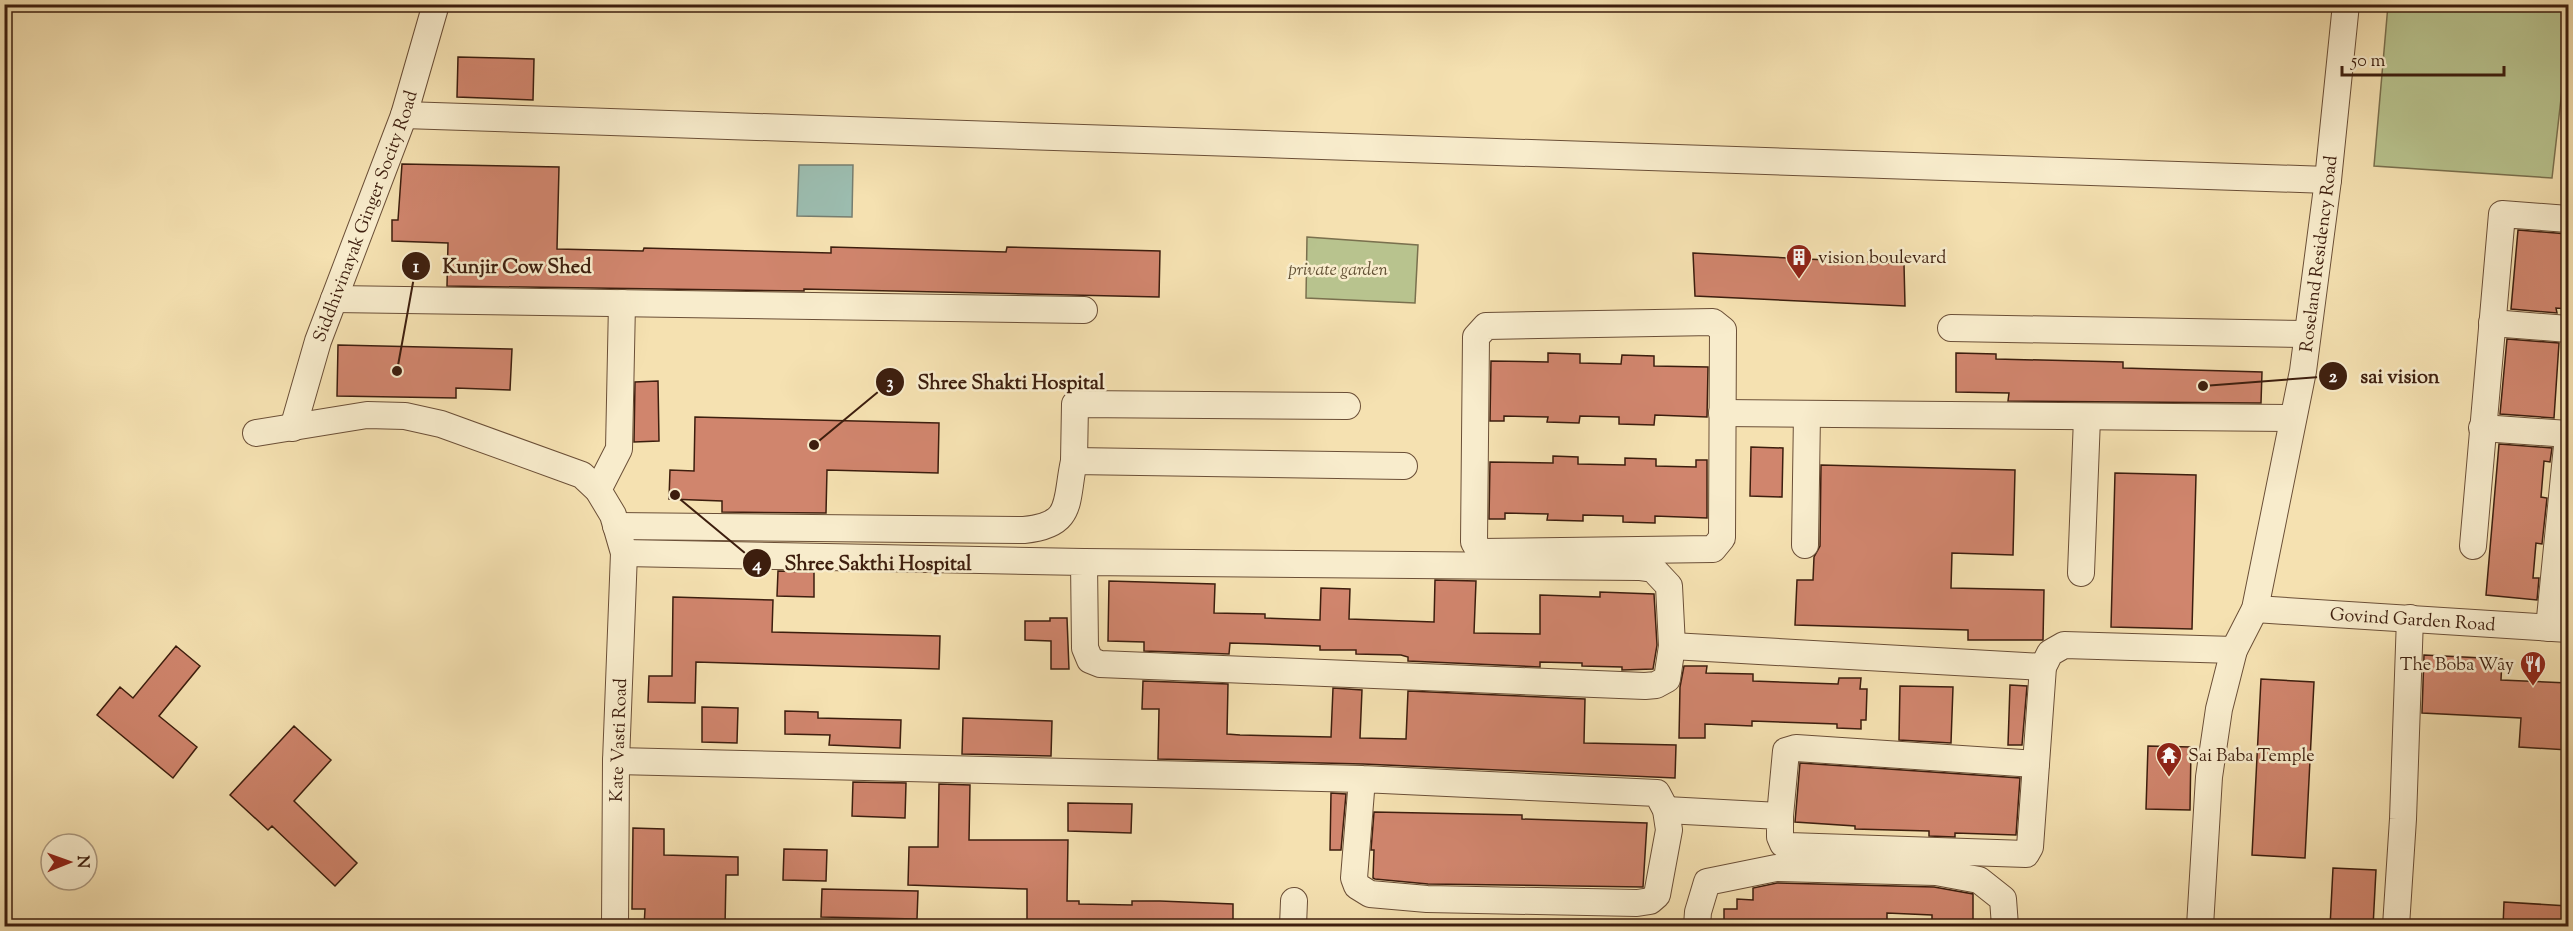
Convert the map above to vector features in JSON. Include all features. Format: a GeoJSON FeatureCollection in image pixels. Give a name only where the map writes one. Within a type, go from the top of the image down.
{"type":"FeatureCollection","features":[{"type":"Feature","properties":{"kind":"street","name":"Siddhivinayak Ginger Socity Road"},"geometry":{"type":"LineString","coordinates":[[293,428],[318,341],[404,116],[436,4]]}},
{"type":"Feature","properties":{"kind":"street","name":"Roseland Residency Road"},"geometry":{"type":"LineString","coordinates":[[2200,927],[2210,777],[2219,709],[2234,650],[2255,609],[2293,418],[2328,180],[2346,4]]}},
{"type":"Feature","properties":{"kind":"street"},"geometry":{"type":"LineString","coordinates":[[404,116],[2328,180]]}},
{"type":"Feature","properties":{"kind":"street"},"geometry":{"type":"LineString","coordinates":[[2473,546],[2502,214],[2568,219]]}},
{"type":"Feature","properties":{"kind":"street"},"geometry":{"type":"LineString","coordinates":[[334,299],[1084,310]]}},
{"type":"Feature","properties":{"kind":"street"},"geometry":{"type":"LineString","coordinates":[[256,433],[367,415],[405,416],[441,424],[582,475],[598,490],[619,449],[622,303]]}},
{"type":"Feature","properties":{"kind":"street"},"geometry":{"type":"LineString","coordinates":[[1713,322],[1723,330],[1722,413],[1722,538],[1713,549],[1480,552],[1474,542],[1476,337],[1486,326],[1713,322]]}},
{"type":"Feature","properties":{"kind":"street"},"geometry":{"type":"LineString","coordinates":[[2492,323],[2568,329]]}},
{"type":"Feature","properties":{"kind":"street"},"geometry":{"type":"LineString","coordinates":[[1951,328],[2307,334]]}},
{"type":"Feature","properties":{"kind":"street"},"geometry":{"type":"LineString","coordinates":[[616,526],[1039,529],[1061,518],[1068,500],[1074,461],[1075,404],[1347,406]]}},
{"type":"Feature","properties":{"kind":"street"},"geometry":{"type":"LineString","coordinates":[[1722,413],[2087,418],[2293,418]]}},
{"type":"Feature","properties":{"kind":"street"},"geometry":{"type":"LineString","coordinates":[[1804,545],[1807,414]]}},
{"type":"Feature","properties":{"kind":"street"},"geometry":{"type":"LineString","coordinates":[[2081,573],[2087,418]]}},
{"type":"Feature","properties":{"kind":"street"},"geometry":{"type":"LineString","coordinates":[[2482,428],[2568,435],[2559,628]]}},
{"type":"Feature","properties":{"kind":"street"},"geometry":{"type":"LineString","coordinates":[[1074,461],[1404,466]]}},
{"type":"Feature","properties":{"kind":"street","name":"Kate Vasti Road"},"geometry":{"type":"LineString","coordinates":[[598,490],[613,515],[624,553],[616,761],[615,927]]}},
{"type":"Feature","properties":{"kind":"street"},"geometry":{"type":"LineString","coordinates":[[624,553],[1084,562],[1639,567],[1653,569],[1669,586],[1672,646],[1667,679],[1656,685],[1645,686],[1100,664],[1090,660],[1084,648],[1084,562]]}},
{"type":"Feature","properties":{"kind":"street","name":"Govind Garden Road"},"geometry":{"type":"LineString","coordinates":[[2255,609],[2559,628]]}},
{"type":"Feature","properties":{"kind":"street"},"geometry":{"type":"LineString","coordinates":[[2396,927],[2403,819],[2410,618]]}},
{"type":"Feature","properties":{"kind":"street"},"geometry":{"type":"LineString","coordinates":[[2036,764],[1796,748],[1786,751],[1780,837],[1783,844],[1789,846],[2026,854],[2030,846],[2036,764],[2043,667],[2050,653],[2064,645],[2234,650]]}},
{"type":"Feature","properties":{"kind":"street"},"geometry":{"type":"LineString","coordinates":[[1672,646],[2043,667]]}},
{"type":"Feature","properties":{"kind":"street"},"geometry":{"type":"LineString","coordinates":[[616,761],[1362,779],[1657,793],[1666,810],[1669,830],[1656,895],[1650,901],[1637,903],[1438,900],[1370,894],[1357,886],[1354,878],[1362,779]]}},
{"type":"Feature","properties":{"kind":"street"},"geometry":{"type":"LineString","coordinates":[[1666,810],[1780,816]]}},
{"type":"Feature","properties":{"kind":"street"},"geometry":{"type":"LineString","coordinates":[[1697,927],[1698,912],[1707,882],[1776,868],[1936,872],[1979,880],[2003,899],[2005,927]]}},
{"type":"Feature","properties":{"kind":"street"},"geometry":{"type":"LineString","coordinates":[[1293,927],[1294,901]]}},
{"type":"Feature","properties":{"kind":"green space"},"geometry":{"type":"Polygon","coordinates":[[[2388,5],[2568,5],[2568,37],[2552,178],[2374,166],[2388,5]]]}},
{"type":"Feature","properties":{"kind":"green space","name":"private garden"},"geometry":{"type":"Polygon","coordinates":[[[1307,237],[1418,245],[1415,303],[1306,298],[1307,237]]]}},
{"type":"Feature","properties":{"kind":"shaded area"},"geometry":{"type":"Polygon","coordinates":[[[799,165],[853,165],[852,217],[797,216],[799,165]]]}},
{"type":"Feature","properties":{"kind":"building"},"geometry":{"type":"Polygon","coordinates":[[[458,57],[534,59],[533,100],[457,97],[458,57]]]}},
{"type":"Feature","properties":{"kind":"building"},"geometry":{"type":"Polygon","coordinates":[[[402,164],[559,167],[557,249],[643,251],[644,248],[831,253],[831,247],[1006,252],[1007,247],[1160,251],[1159,297],[804,289],[804,291],[447,286],[448,243],[392,241],[392,220],[398,220],[402,164]]]}},
{"type":"Feature","properties":{"kind":"building"},"geometry":{"type":"Polygon","coordinates":[[[2518,230],[2568,234],[2568,309],[2556,308],[2557,313],[2511,309],[2518,230]]]}},
{"type":"Feature","properties":{"kind":"building","name":"vision boulevard"},"geometry":{"type":"Polygon","coordinates":[[[1693,253],[1904,264],[1905,306],[1695,296],[1693,253]]]}},
{"type":"Feature","properties":{"kind":"building"},"geometry":{"type":"Polygon","coordinates":[[[2507,339],[2559,343],[2554,418],[2500,414],[2507,339]]]}},
{"type":"Feature","properties":{"kind":"building"},"geometry":{"type":"Polygon","coordinates":[[[338,345],[512,349],[510,390],[456,388],[456,398],[337,396],[338,345]]]}},
{"type":"Feature","properties":{"kind":"building"},"geometry":{"type":"Polygon","coordinates":[[[1548,353],[1580,354],[1580,363],[1621,364],[1622,355],[1654,356],[1654,366],[1708,367],[1707,417],[1655,415],[1654,425],[1619,424],[1619,417],[1580,416],[1579,423],[1547,422],[1548,417],[1504,416],[1504,421],[1490,421],[1491,361],[1548,362],[1548,353]]]}},
{"type":"Feature","properties":{"kind":"building"},"geometry":{"type":"Polygon","coordinates":[[[1956,353],[1996,354],[1996,359],[2123,362],[2123,368],[2262,372],[2261,403],[2008,401],[2009,393],[1956,392],[1956,353]]]}},
{"type":"Feature","properties":{"kind":"building"},"geometry":{"type":"Polygon","coordinates":[[[658,381],[659,441],[634,442],[635,382],[658,381]]]}},
{"type":"Feature","properties":{"kind":"building"},"geometry":{"type":"Polygon","coordinates":[[[695,417],[939,423],[938,473],[827,470],[826,513],[722,512],[722,501],[669,499],[670,470],[694,471],[695,417]]]}},
{"type":"Feature","properties":{"kind":"building"},"geometry":{"type":"Polygon","coordinates":[[[2499,444],[2552,448],[2550,462],[2544,461],[2541,497],[2547,498],[2542,544],[2536,543],[2533,578],[2539,578],[2537,600],[2486,595],[2499,444]]]}},
{"type":"Feature","properties":{"kind":"building"},"geometry":{"type":"Polygon","coordinates":[[[1751,447],[1783,448],[1782,497],[1750,496],[1751,447]]]}},
{"type":"Feature","properties":{"kind":"building"},"geometry":{"type":"Polygon","coordinates":[[[1553,456],[1578,457],[1578,464],[1625,465],[1625,458],[1656,459],[1656,466],[1696,467],[1696,460],[1707,460],[1707,518],[1655,516],[1655,523],[1623,522],[1623,516],[1583,515],[1583,521],[1547,520],[1548,514],[1505,513],[1505,519],[1489,519],[1490,462],[1553,463],[1553,456]]]}},
{"type":"Feature","properties":{"kind":"building"},"geometry":{"type":"Polygon","coordinates":[[[1821,465],[2015,470],[2013,555],[1952,553],[1951,588],[2044,590],[2043,640],[1968,640],[1968,630],[1795,625],[1797,580],[1813,580],[1814,557],[1820,546],[1821,465]]]}},
{"type":"Feature","properties":{"kind":"building"},"geometry":{"type":"Polygon","coordinates":[[[2115,473],[2196,475],[2192,629],[2111,627],[2115,473]]]}},
{"type":"Feature","properties":{"kind":"building"},"geometry":{"type":"Polygon","coordinates":[[[778,571],[814,572],[814,597],[777,596],[778,571]]]}},
{"type":"Feature","properties":{"kind":"building"},"geometry":{"type":"Polygon","coordinates":[[[1435,580],[1476,581],[1474,633],[1540,634],[1540,595],[1600,597],[1600,592],[1654,594],[1657,645],[1653,669],[1622,670],[1622,667],[1582,666],[1582,663],[1540,662],[1540,667],[1408,661],[1408,657],[1401,655],[1356,654],[1356,650],[1320,650],[1320,646],[1265,644],[1230,643],[1229,654],[1144,651],[1144,642],[1108,641],[1109,581],[1215,584],[1214,613],[1265,614],[1265,618],[1320,620],[1321,588],[1350,589],[1349,619],[1434,622],[1435,580]]]}},
{"type":"Feature","properties":{"kind":"building"},"geometry":{"type":"Polygon","coordinates":[[[673,597],[773,600],[772,632],[940,636],[939,669],[696,662],[695,703],[648,702],[649,676],[672,676],[673,597]]]}},
{"type":"Feature","properties":{"kind":"building"},"geometry":{"type":"Polygon","coordinates":[[[1050,618],[1067,618],[1069,669],[1051,669],[1051,641],[1025,640],[1025,621],[1050,621],[1050,618]]]}},
{"type":"Feature","properties":{"kind":"building"},"geometry":{"type":"Polygon","coordinates":[[[176,646],[200,666],[159,716],[197,747],[173,778],[97,715],[120,687],[133,698],[176,646]]]}},
{"type":"Feature","properties":{"kind":"building"},"geometry":{"type":"Polygon","coordinates":[[[2424,655],[2502,659],[2501,680],[2568,683],[2568,750],[2519,747],[2521,718],[2422,713],[2424,655]]]}},
{"type":"Feature","properties":{"kind":"building"},"geometry":{"type":"Polygon","coordinates":[[[1684,666],[1707,666],[1706,673],[1753,674],[1753,681],[1838,684],[1839,678],[1861,678],[1860,689],[1867,689],[1866,720],[1861,720],[1861,729],[1837,728],[1837,724],[1752,721],[1752,726],[1705,724],[1705,738],[1679,738],[1680,687],[1684,666]]]}},
{"type":"Feature","properties":{"kind":"building"},"geometry":{"type":"Polygon","coordinates":[[[2261,679],[2314,682],[2305,858],[2252,855],[2261,679]]]}},
{"type":"Feature","properties":{"kind":"building"},"geometry":{"type":"Polygon","coordinates":[[[1143,681],[1228,684],[1227,734],[1240,735],[1331,737],[1333,688],[1362,690],[1360,738],[1406,739],[1408,691],[1585,699],[1584,743],[1676,745],[1675,778],[1363,764],[1158,759],[1159,709],[1142,709],[1143,681]]]}},
{"type":"Feature","properties":{"kind":"building"},"geometry":{"type":"Polygon","coordinates":[[[2010,685],[2027,686],[2022,745],[2008,745],[2010,685]]]}},
{"type":"Feature","properties":{"kind":"building"},"geometry":{"type":"Polygon","coordinates":[[[1900,686],[1953,687],[1951,743],[1899,740],[1900,686]]]}},
{"type":"Feature","properties":{"kind":"building"},"geometry":{"type":"Polygon","coordinates":[[[702,707],[738,708],[737,743],[702,742],[702,707]]]}},
{"type":"Feature","properties":{"kind":"building"},"geometry":{"type":"Polygon","coordinates":[[[785,711],[818,712],[818,718],[901,720],[900,748],[829,745],[830,735],[785,734],[785,711]]]}},
{"type":"Feature","properties":{"kind":"building"},"geometry":{"type":"Polygon","coordinates":[[[963,718],[1052,721],[1051,756],[962,754],[963,718]]]}},
{"type":"Feature","properties":{"kind":"building"},"geometry":{"type":"Polygon","coordinates":[[[294,726],[331,760],[294,801],[357,863],[335,886],[272,826],[268,830],[230,795],[294,726]]]}},
{"type":"Feature","properties":{"kind":"building","name":"Sai Baba Temple"},"geometry":{"type":"Polygon","coordinates":[[[2148,746],[2191,747],[2190,810],[2146,809],[2148,746]]]}},
{"type":"Feature","properties":{"kind":"building"},"geometry":{"type":"Polygon","coordinates":[[[1800,763],[2020,778],[2016,835],[1955,833],[1955,837],[1929,836],[1929,831],[1855,829],[1855,826],[1795,822],[1800,763]]]}},
{"type":"Feature","properties":{"kind":"building"},"geometry":{"type":"Polygon","coordinates":[[[853,782],[906,783],[905,818],[852,816],[853,782]]]}},
{"type":"Feature","properties":{"kind":"building"},"geometry":{"type":"Polygon","coordinates":[[[939,784],[970,785],[969,840],[1068,840],[1067,901],[1079,901],[1079,904],[1132,905],[1132,901],[1233,904],[1233,927],[1027,927],[1027,889],[908,885],[909,847],[938,847],[939,784]]]}},
{"type":"Feature","properties":{"kind":"building"},"geometry":{"type":"Polygon","coordinates":[[[1331,793],[1346,794],[1341,850],[1330,850],[1331,793]]]}},
{"type":"Feature","properties":{"kind":"building"},"geometry":{"type":"Polygon","coordinates":[[[1068,803],[1132,804],[1131,833],[1068,831],[1068,803]]]}},
{"type":"Feature","properties":{"kind":"building"},"geometry":{"type":"Polygon","coordinates":[[[1374,812],[1522,815],[1522,819],[1647,823],[1643,887],[1428,884],[1375,879],[1373,878],[1374,850],[1371,850],[1374,812]]]}},
{"type":"Feature","properties":{"kind":"building"},"geometry":{"type":"Polygon","coordinates":[[[633,828],[664,829],[664,855],[738,857],[738,875],[726,875],[725,927],[644,927],[645,909],[632,909],[633,828]]]}},
{"type":"Feature","properties":{"kind":"building"},"geometry":{"type":"Polygon","coordinates":[[[784,849],[827,850],[826,881],[783,880],[784,849]]]}},
{"type":"Feature","properties":{"kind":"building"},"geometry":{"type":"Polygon","coordinates":[[[2333,868],[2376,870],[2373,927],[2330,927],[2333,868]]]}},
{"type":"Feature","properties":{"kind":"building"},"geometry":{"type":"Polygon","coordinates":[[[1777,883],[1934,887],[1973,894],[1973,927],[1932,927],[1932,915],[1887,913],[1887,927],[1724,927],[1724,909],[1737,909],[1737,899],[1753,900],[1753,888],[1777,883]]]}},
{"type":"Feature","properties":{"kind":"building"},"geometry":{"type":"Polygon","coordinates":[[[822,889],[918,891],[917,919],[821,917],[822,889]]]}},
{"type":"Feature","properties":{"kind":"building"},"geometry":{"type":"Polygon","coordinates":[[[2504,902],[2568,906],[2568,927],[2503,927],[2504,902]]]}},
{"type":"Feature","properties":{"kind":"place","name":"vision boulevard"},"geometry":{"type":"Point","coordinates":[1799,280]}},
{"type":"Feature","properties":{"kind":"place","name":"Kunjir Cow Shed"},"geometry":{"type":"Point","coordinates":[397,371]}},
{"type":"Feature","properties":{"kind":"place","name":"sai vision"},"geometry":{"type":"Point","coordinates":[2203,386]}},
{"type":"Feature","properties":{"kind":"place","name":"Shree Shakti Hospital"},"geometry":{"type":"Point","coordinates":[814,445]}},
{"type":"Feature","properties":{"kind":"place","name":"Shree Sakthi Hospital"},"geometry":{"type":"Point","coordinates":[675,495]}},
{"type":"Feature","properties":{"kind":"place","name":"The Boba Way"},"geometry":{"type":"Point","coordinates":[2533,687]}},
{"type":"Feature","properties":{"kind":"place","name":"Sai Baba Temple"},"geometry":{"type":"Point","coordinates":[2169,778]}}]}
